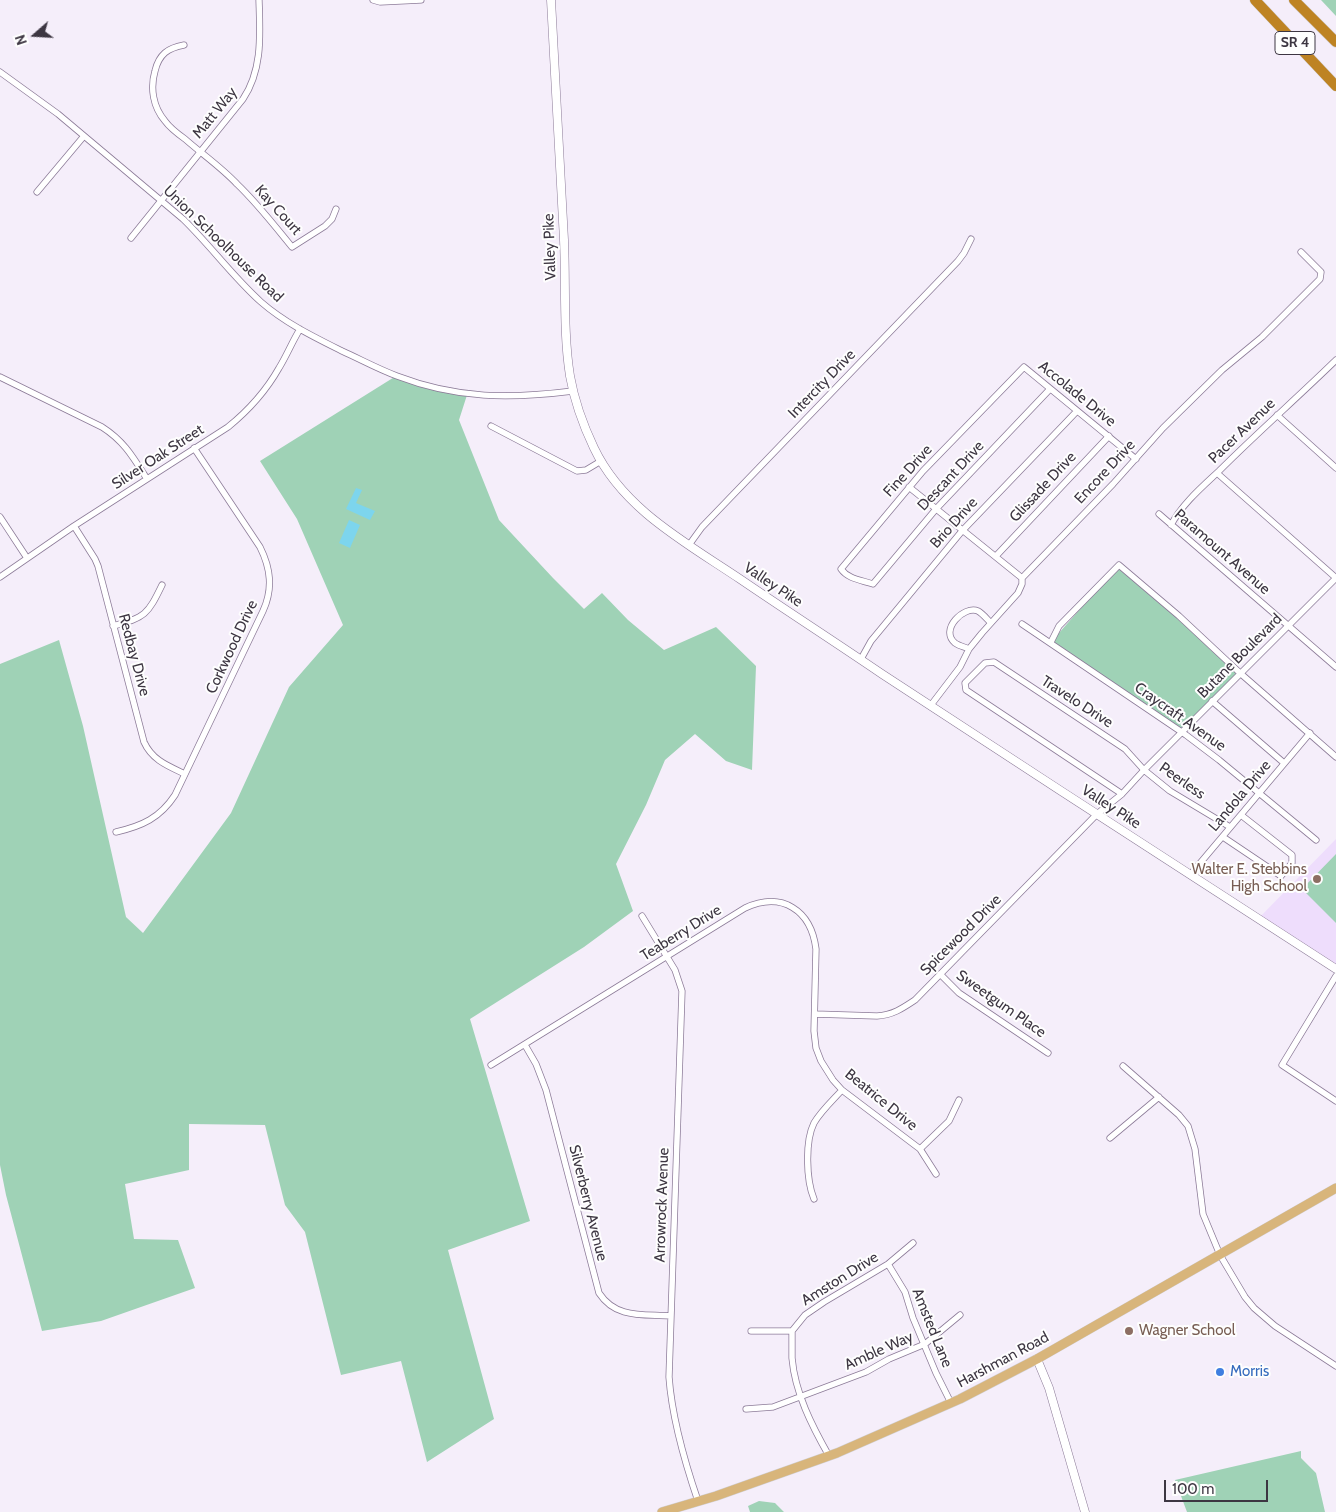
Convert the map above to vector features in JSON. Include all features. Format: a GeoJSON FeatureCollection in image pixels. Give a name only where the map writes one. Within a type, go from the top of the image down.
{"type":"FeatureCollection","features":[{"type":"Feature","properties":{"kind":"highway","name":"SR 4"},"geometry":{"type":"LineString","coordinates":[[1255,0],[1336,86]]}},
{"type":"Feature","properties":{"kind":"highway","name":"SR 4"},"geometry":{"type":"LineString","coordinates":[[1294,0],[1336,42]]}},
{"type":"Feature","properties":{"kind":"main road","name":"Harshman Road"},"geometry":{"type":"LineString","coordinates":[[662,1512],[829,1456],[951,1403],[1038,1359],[1336,1188]]}},
{"type":"Feature","properties":{"kind":"street","name":"Matt Way"},"geometry":{"type":"LineString","coordinates":[[131,238],[250,89],[259,52],[259,0]]}},
{"type":"Feature","properties":{"kind":"street"},"geometry":{"type":"LineString","coordinates":[[373,0],[380,2],[421,0]]}},
{"type":"Feature","properties":{"kind":"street","name":"Valley Pike"},"geometry":{"type":"LineString","coordinates":[[552,0],[565,264],[567,353],[573,391],[588,433],[612,479],[648,516],[689,545],[1336,969]]}},
{"type":"Feature","properties":{"kind":"street"},"geometry":{"type":"LineString","coordinates":[[184,45],[164,53],[156,67],[152,88],[158,111],[165,122],[200,152]]}},
{"type":"Feature","properties":{"kind":"street","name":"Union Schoolhouse Road"},"geometry":{"type":"LineString","coordinates":[[0,72],[46,105],[161,199],[201,236],[260,300],[272,311],[300,329],[377,368],[429,387],[467,395],[499,396],[542,395],[573,391]]}},
{"type":"Feature","properties":{"kind":"street"},"geometry":{"type":"LineString","coordinates":[[37,192],[84,136]]}},
{"type":"Feature","properties":{"kind":"street","name":"Kay Court"},"geometry":{"type":"LineString","coordinates":[[200,152],[238,184],[271,220],[292,247],[325,226],[332,219],[336,209]]}},
{"type":"Feature","properties":{"kind":"street","name":"Intercity Drive"},"geometry":{"type":"LineString","coordinates":[[689,545],[702,527],[958,261],[971,239]]}},
{"type":"Feature","properties":{"kind":"street","name":"Encore Drive"},"geometry":{"type":"LineString","coordinates":[[931,705],[960,666],[969,649],[990,622],[1018,593],[1022,584],[1022,578],[1136,459],[1163,428],[1222,370],[1262,338],[1320,279],[1319,269],[1301,252]]}},
{"type":"Feature","properties":{"kind":"street","name":"Silver Oak Street"},"geometry":{"type":"LineString","coordinates":[[0,577],[74,526],[228,427],[254,404],[280,368],[300,329]]}},
{"type":"Feature","properties":{"kind":"street","name":"Pacer Avenue"},"geometry":{"type":"LineString","coordinates":[[1171,525],[1176,515],[1217,473],[1336,360]]}},
{"type":"Feature","properties":{"kind":"street","name":"Accolade Drive"},"geometry":{"type":"LineString","coordinates":[[1024,367],[1136,459]]}},
{"type":"Feature","properties":{"kind":"street","name":"Fine Drive"},"geometry":{"type":"LineString","coordinates":[[873,584],[849,577],[840,569],[909,487],[1024,367]]}},
{"type":"Feature","properties":{"kind":"street"},"geometry":{"type":"LineString","coordinates":[[0,377],[113,434],[130,452],[147,479]]}},
{"type":"Feature","properties":{"kind":"street","name":"Descant Drive"},"geometry":{"type":"LineString","coordinates":[[873,584],[936,509],[1050,389]]}},
{"type":"Feature","properties":{"kind":"street","name":"Brio Drive"},"geometry":{"type":"LineString","coordinates":[[861,659],[871,641],[962,530],[1077,411]]}},
{"type":"Feature","properties":{"kind":"street"},"geometry":{"type":"LineString","coordinates":[[1277,415],[1336,468]]}},
{"type":"Feature","properties":{"kind":"street"},"geometry":{"type":"LineString","coordinates":[[490,426],[577,471],[586,470],[601,461]]}},
{"type":"Feature","properties":{"kind":"street","name":"Glissade Drive"},"geometry":{"type":"LineString","coordinates":[[996,556],[1109,436]]}},
{"type":"Feature","properties":{"kind":"street","name":"Corkwood Drive"},"geometry":{"type":"LineString","coordinates":[[116,832],[143,824],[164,810],[175,795],[267,602],[270,584],[268,566],[260,547],[194,448]]}},
{"type":"Feature","properties":{"kind":"street"},"geometry":{"type":"LineString","coordinates":[[1217,473],[1336,578]]}},
{"type":"Feature","properties":{"kind":"street"},"geometry":{"type":"LineString","coordinates":[[909,487],[1022,578]]}},
{"type":"Feature","properties":{"kind":"street","name":"Paramount Avenue"},"geometry":{"type":"LineString","coordinates":[[1159,514],[1336,667]]}},
{"type":"Feature","properties":{"kind":"street"},"geometry":{"type":"LineString","coordinates":[[0,517],[27,558]]}},
{"type":"Feature","properties":{"kind":"street","name":"Redbay Drive"},"geometry":{"type":"LineString","coordinates":[[74,526],[98,566],[147,749],[156,760],[185,774]]}},
{"type":"Feature","properties":{"kind":"street"},"geometry":{"type":"LineString","coordinates":[[1051,642],[1059,626],[1119,565],[1179,616],[1240,673],[1336,757]]}},
{"type":"Feature","properties":{"kind":"street","name":"Butane Boulevard"},"geometry":{"type":"LineString","coordinates":[[1097,814],[1122,794],[1212,701],[1336,578]]}},
{"type":"Feature","properties":{"kind":"street"},"geometry":{"type":"LineString","coordinates":[[114,626],[141,617],[153,604],[162,585]]}},
{"type":"Feature","properties":{"kind":"street"},"geometry":{"type":"LineString","coordinates":[[969,649],[954,642],[951,638],[950,630],[955,619],[963,614],[978,611],[990,622]]}},
{"type":"Feature","properties":{"kind":"street","name":"Craycraft Avenue"},"geometry":{"type":"LineString","coordinates":[[1022,624],[1051,642],[1219,760],[1316,840]]}},
{"type":"Feature","properties":{"kind":"street","name":"Travelo Drive"},"geometry":{"type":"LineString","coordinates":[[1122,794],[966,690],[965,683],[985,663],[994,662],[1125,749],[1144,770]]}},
{"type":"Feature","properties":{"kind":"street"},"geometry":{"type":"LineString","coordinates":[[1212,701],[1284,763]]}},
{"type":"Feature","properties":{"kind":"street","name":"Landola Drive"},"geometry":{"type":"LineString","coordinates":[[1190,875],[1310,733]]}},
{"type":"Feature","properties":{"kind":"street","name":"Peerless"},"geometry":{"type":"LineString","coordinates":[[1144,770],[1170,791],[1230,827]]}},
{"type":"Feature","properties":{"kind":"street","name":"Spicewood Drive"},"geometry":{"type":"LineString","coordinates":[[815,1014],[878,1016],[894,1013],[915,1000],[1097,814]]}},
{"type":"Feature","properties":{"kind":"street"},"geometry":{"type":"LineString","coordinates":[[1223,836],[1281,876],[1292,863],[1292,855],[1241,815]]}},
{"type":"Feature","properties":{"kind":"street","name":"Teaberry Drive"},"geometry":{"type":"LineString","coordinates":[[491,1065],[753,904],[771,901],[786,904],[804,916],[815,938],[815,1014]]}},
{"type":"Feature","properties":{"kind":"street","name":"Arrowrock Avenue"},"geometry":{"type":"LineString","coordinates":[[642,916],[679,979],[682,1001],[669,1377],[670,1394],[684,1454],[698,1501]]}},
{"type":"Feature","properties":{"kind":"street","name":"Sweetgum Place"},"geometry":{"type":"LineString","coordinates":[[940,974],[959,992],[1048,1053]]}},
{"type":"Feature","properties":{"kind":"street"},"geometry":{"type":"LineString","coordinates":[[1336,976],[1282,1065],[1336,1101]]}},
{"type":"Feature","properties":{"kind":"street","name":"Beatrice Drive"},"geometry":{"type":"LineString","coordinates":[[815,1014],[816,1048],[826,1071],[842,1090],[920,1149],[936,1174]]}},
{"type":"Feature","properties":{"kind":"street","name":"Silverberry Avenue"},"geometry":{"type":"LineString","coordinates":[[525,1045],[536,1064],[546,1090],[599,1293],[608,1305],[620,1312],[670,1316]]}},
{"type":"Feature","properties":{"kind":"street"},"geometry":{"type":"LineString","coordinates":[[1123,1066],[1179,1115],[1188,1126],[1195,1149],[1203,1214],[1220,1255],[1245,1297],[1264,1318],[1336,1366]]}},
{"type":"Feature","properties":{"kind":"street"},"geometry":{"type":"LineString","coordinates":[[814,1199],[808,1182],[811,1131],[818,1117],[842,1090]]}},
{"type":"Feature","properties":{"kind":"street"},"geometry":{"type":"LineString","coordinates":[[1110,1138],[1159,1097]]}},
{"type":"Feature","properties":{"kind":"street"},"geometry":{"type":"LineString","coordinates":[[920,1149],[949,1121],[959,1100]]}},
{"type":"Feature","properties":{"kind":"street","name":"Amston Drive"},"geometry":{"type":"LineString","coordinates":[[792,1331],[805,1315],[888,1264],[913,1243]]}},
{"type":"Feature","properties":{"kind":"street","name":"Amsted Lane"},"geometry":{"type":"LineString","coordinates":[[888,1264],[905,1292],[913,1318],[951,1403]]}},
{"type":"Feature","properties":{"kind":"street","name":"Amble Way"},"geometry":{"type":"LineString","coordinates":[[746,1409],[773,1407],[866,1372],[889,1359],[925,1344],[960,1315]]}},
{"type":"Feature","properties":{"kind":"street"},"geometry":{"type":"LineString","coordinates":[[751,1332],[792,1331],[792,1358],[800,1396],[829,1456]]}},
{"type":"Feature","properties":{"kind":"street"},"geometry":{"type":"LineString","coordinates":[[1038,1359],[1049,1388],[1085,1512]]}},
{"type":"Feature","properties":{"kind":"shaded area","name":"Walter E. Stebbins High School"},"geometry":{"type":"Polygon","coordinates":[[[1336,839],[1336,969],[1258,919],[1336,839]]]}},
{"type":"Feature","properties":{"kind":"green space"},"geometry":{"type":"Polygon","coordinates":[[[1321,0],[1336,0],[1336,16],[1321,0]]]}},
{"type":"Feature","properties":{"kind":"green space"},"geometry":{"type":"Polygon","coordinates":[[[396,376],[467,395],[459,420],[499,520],[584,609],[602,593],[628,620],[664,650],[716,627],[756,666],[752,770],[726,761],[695,734],[665,760],[646,805],[616,864],[633,911],[584,947],[470,1019],[530,1221],[448,1250],[494,1419],[427,1462],[401,1361],[341,1375],[305,1232],[285,1205],[265,1125],[189,1124],[189,1170],[125,1184],[134,1239],[178,1240],[195,1288],[101,1321],[42,1331],[6,1195],[0,1165],[0,664],[59,640],[83,726],[126,917],[143,933],[231,813],[289,687],[343,625],[297,519],[260,461],[396,376]]]}},
{"type":"Feature","properties":{"kind":"green space"},"geometry":{"type":"Polygon","coordinates":[[[1119,565],[1240,673],[1181,733],[1051,642],[1119,565]]]}},
{"type":"Feature","properties":{"kind":"green space"},"geometry":{"type":"Polygon","coordinates":[[[1336,854],[1336,923],[1302,889],[1336,854]]]}},
{"type":"Feature","properties":{"kind":"green space"},"geometry":{"type":"Polygon","coordinates":[[[1301,1451],[1301,1458],[1316,1473],[1325,1512],[1187,1512],[1175,1480],[1301,1451]]]}},
{"type":"Feature","properties":{"kind":"green space"},"geometry":{"type":"Polygon","coordinates":[[[759,1501],[775,1503],[784,1512],[750,1512],[748,1506],[759,1501]]]}},
{"type":"Feature","properties":{"kind":"water"},"geometry":{"type":"Polygon","coordinates":[[[356,488],[362,490],[356,503],[375,511],[370,520],[346,509],[356,488]]]}},
{"type":"Feature","properties":{"kind":"water"},"geometry":{"type":"Polygon","coordinates":[[[349,520],[360,525],[350,548],[339,543],[349,520]]]}},
{"type":"Feature","properties":{"kind":"place","name":"Walter E. Stebbins High School"},"geometry":{"type":"Point","coordinates":[1317,879]}},
{"type":"Feature","properties":{"kind":"place","name":"Wagner School"},"geometry":{"type":"Point","coordinates":[1129,1331]}},
{"type":"Feature","properties":{"kind":"place","name":"Morris"},"geometry":{"type":"Point","coordinates":[1220,1372]}}]}
